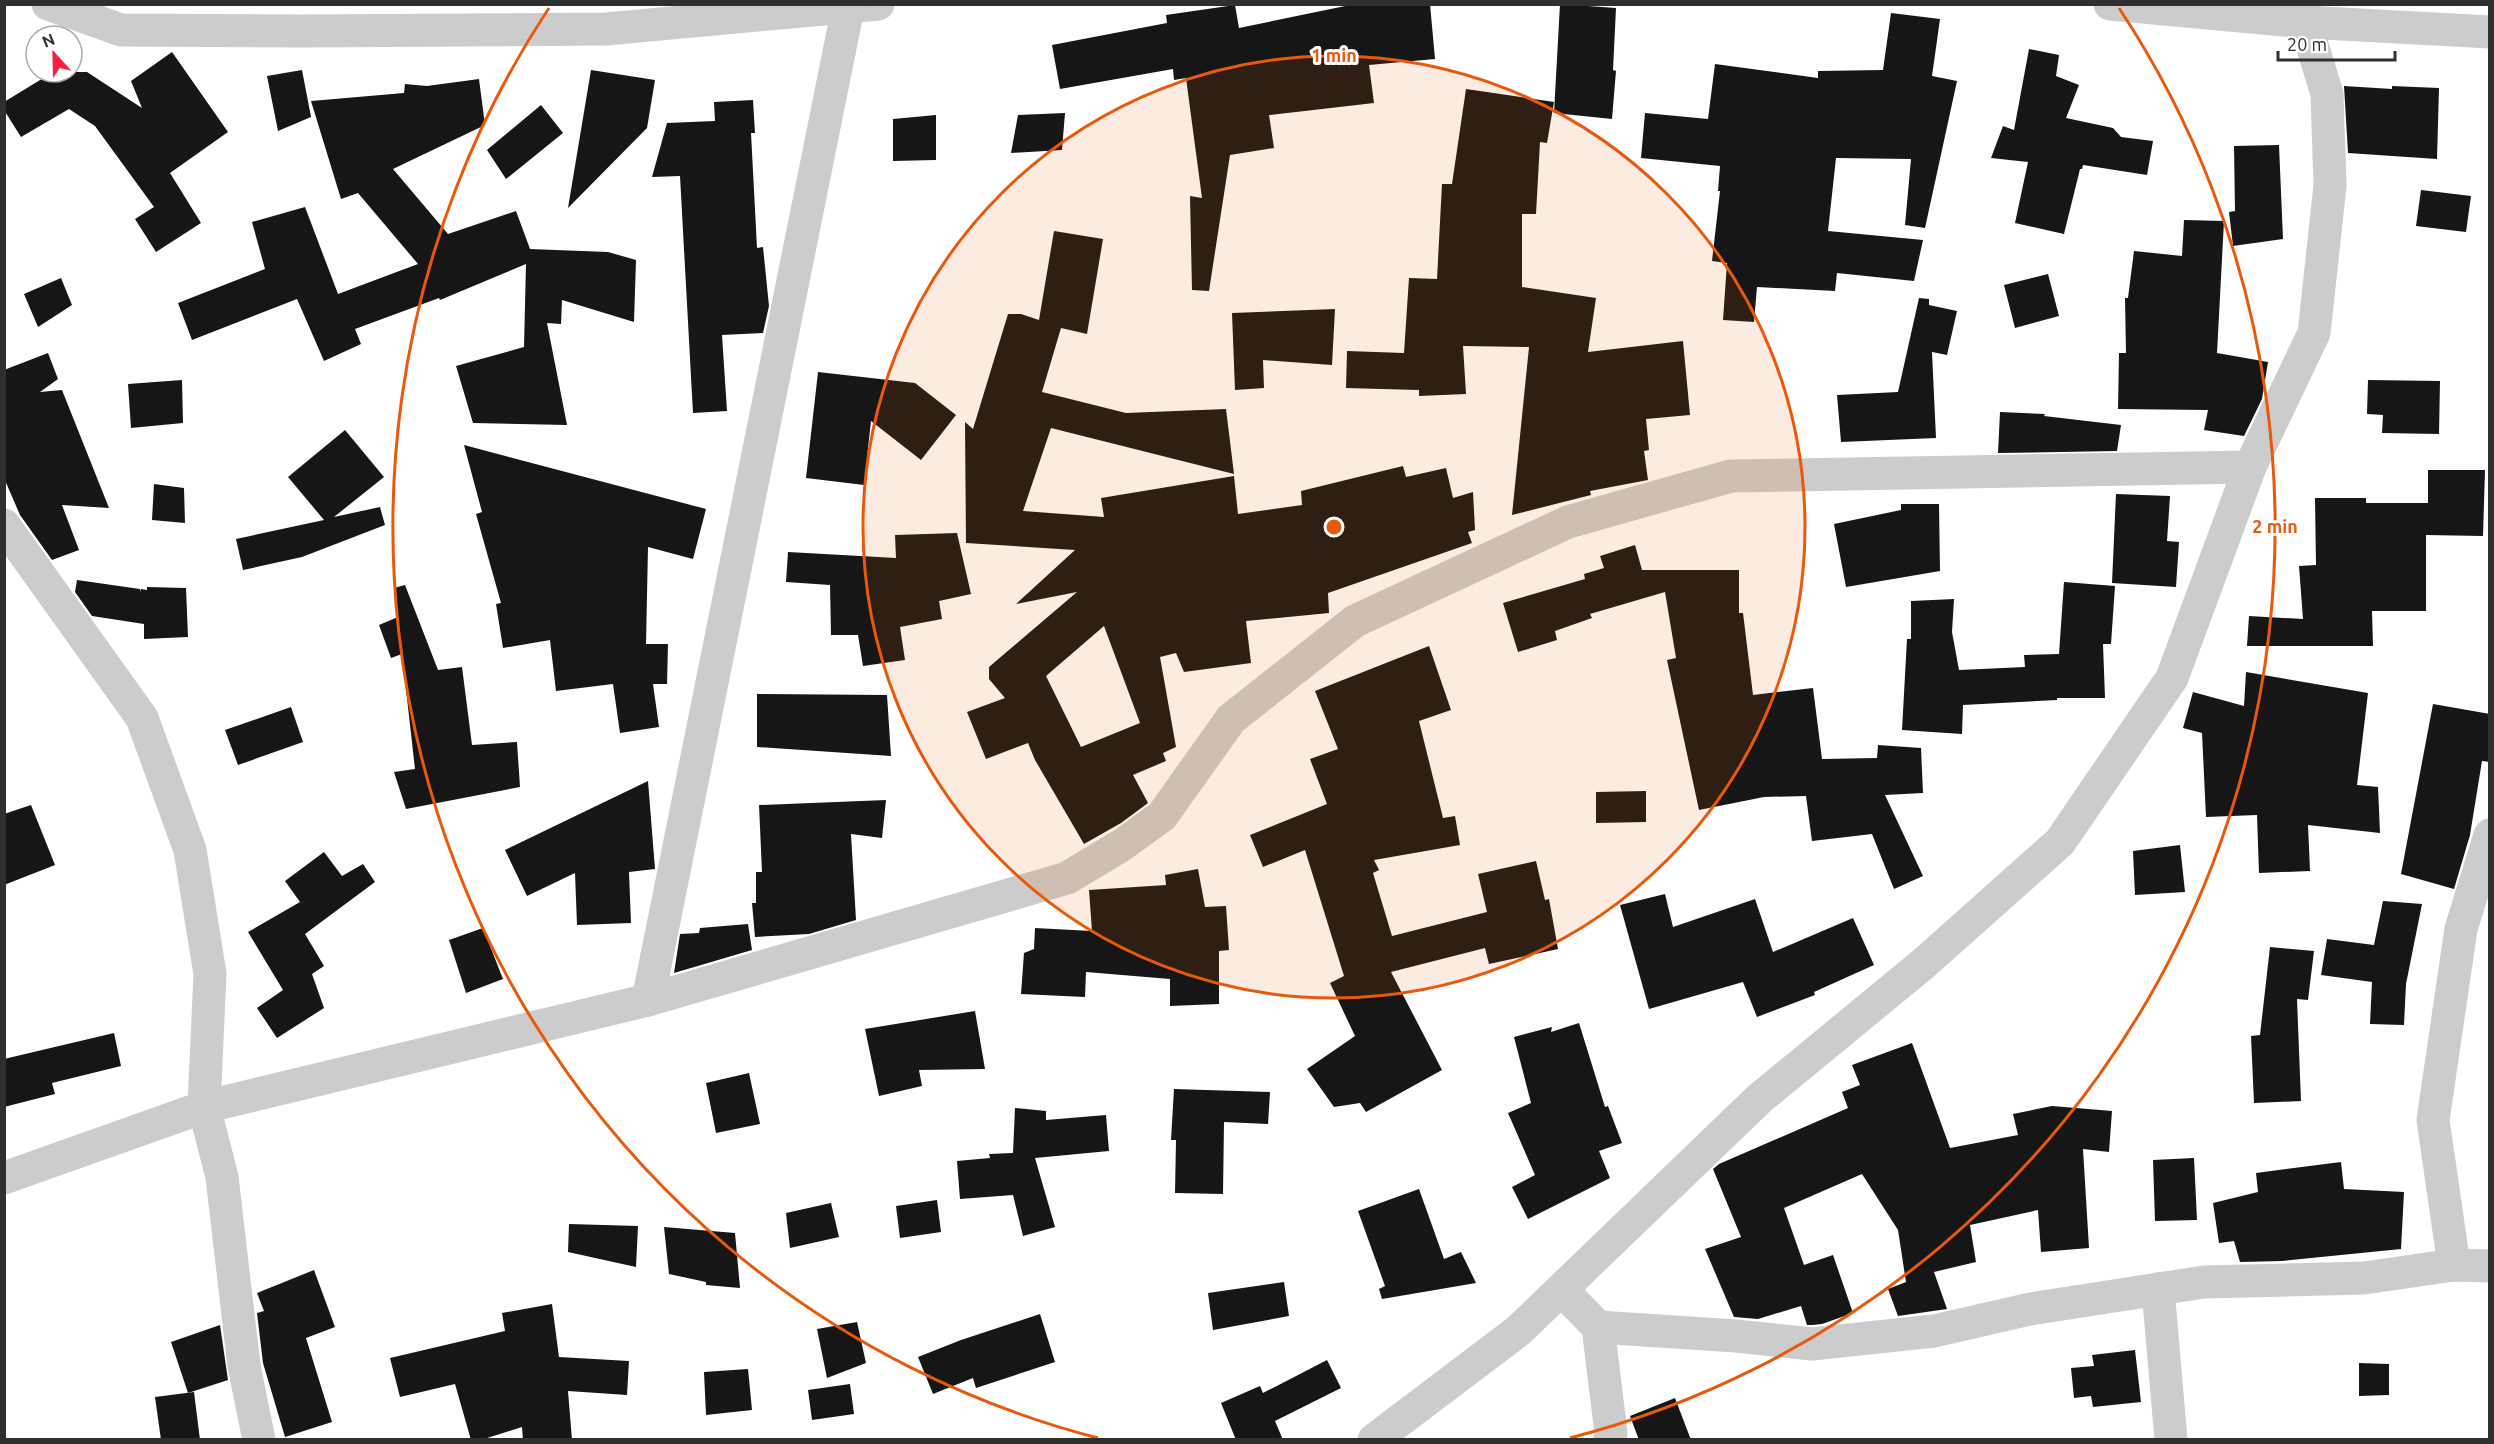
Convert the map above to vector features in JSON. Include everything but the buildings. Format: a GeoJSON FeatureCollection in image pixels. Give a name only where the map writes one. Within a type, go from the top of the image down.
{"type":"FeatureCollection","features":[{"type":"Feature","properties":{"kind":"street"},"geometry":{"type":"LineString","coordinates":[[48,4],[121,30],[606,29],[863,6],[648,1000]]}},
{"type":"Feature","properties":{"kind":"street"},"geometry":{"type":"LineString","coordinates":[[2110,4],[2305,13],[2490,32]]}},
{"type":"Feature","properties":{"kind":"street"},"geometry":{"type":"LineString","coordinates":[[1374,1440],[1518,1331],[1760,1099],[1923,964],[2060,842],[2172,678],[2250,467],[2314,333],[2330,186],[2327,94],[2305,13]]}},
{"type":"Feature","properties":{"kind":"street"},"geometry":{"type":"LineString","coordinates":[[4,1178],[204,1107],[648,1000],[1067,878],[1122,845],[1162,816],[1231,719],[1355,621],[1568,522],[1731,476],[2250,467]]}},
{"type":"Feature","properties":{"kind":"street"},"geometry":{"type":"LineString","coordinates":[[4,525],[142,718],[190,850],[210,974],[204,1107],[222,1177],[244,1365],[259,1440]]}},
{"type":"Feature","properties":{"kind":"street"},"geometry":{"type":"LineString","coordinates":[[2454,1265],[2433,1120],[2461,929],[2490,835]]}},
{"type":"Feature","properties":{"kind":"street"},"geometry":{"type":"LineString","coordinates":[[1598,1327],[1736,1336],[1812,1344],[1934,1331],[2030,1309],[2204,1282],[2364,1278],[2454,1265],[2490,1266]]}},
{"type":"Feature","properties":{"kind":"street"},"geometry":{"type":"LineString","coordinates":[[2158,1289],[2171,1440]]}},
{"type":"Feature","properties":{"kind":"street"},"geometry":{"type":"LineString","coordinates":[[1562,1290],[1598,1327],[1610,1440]]}}]}
